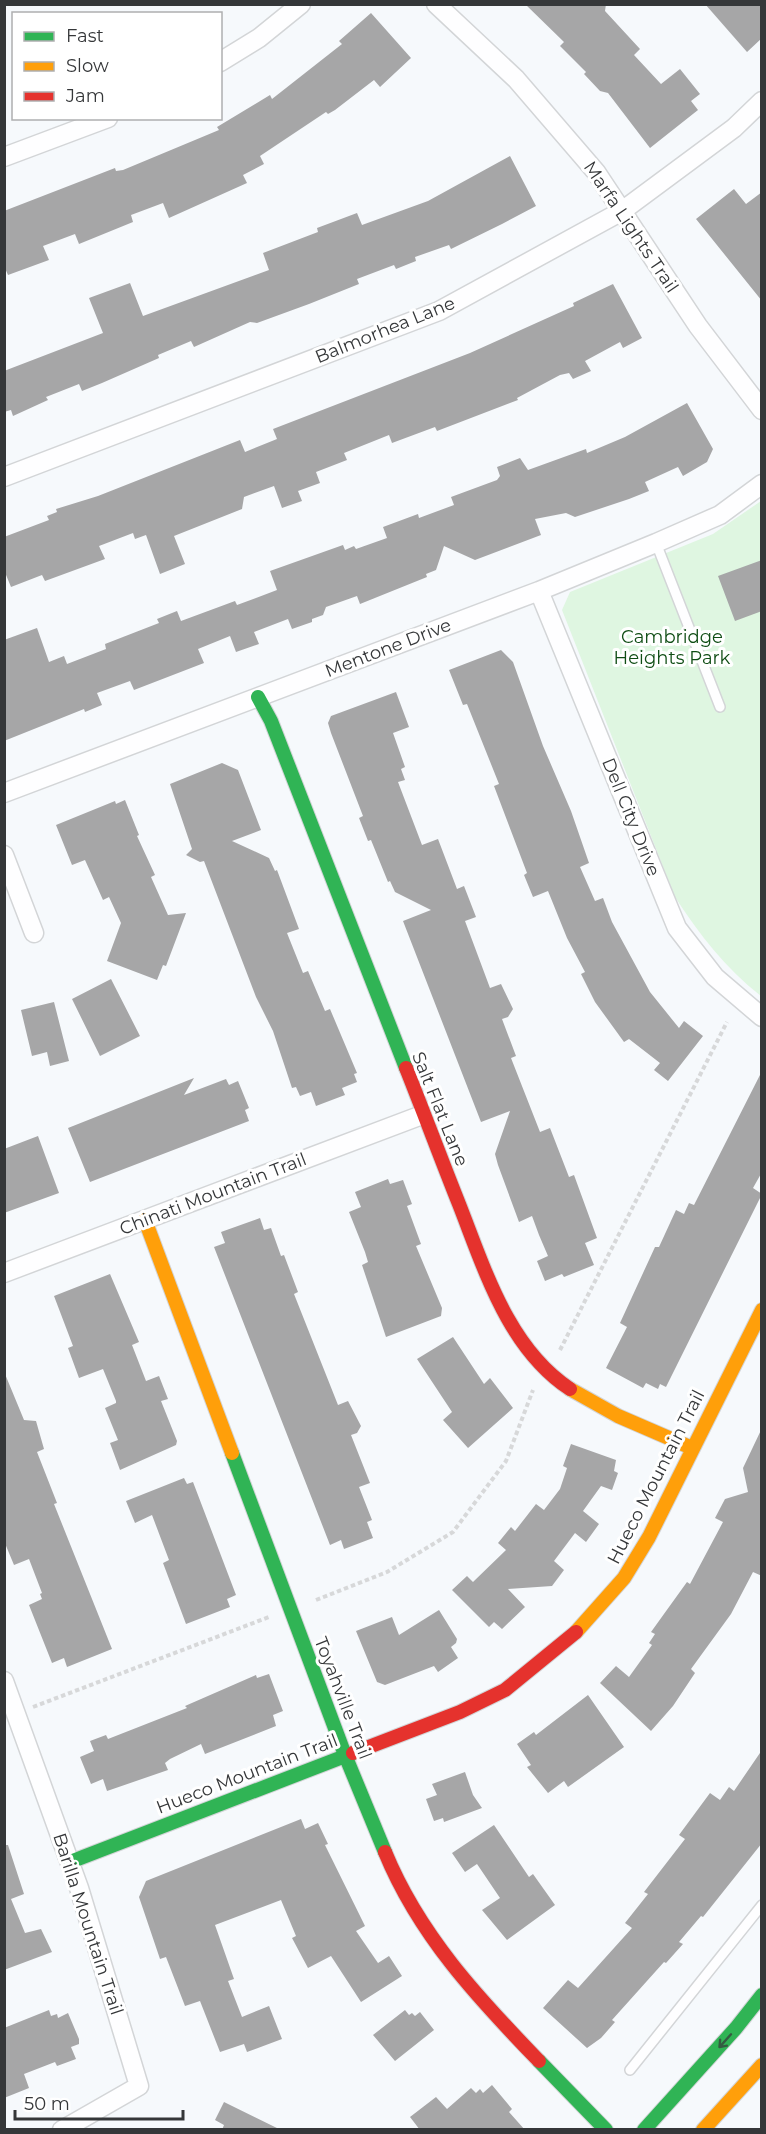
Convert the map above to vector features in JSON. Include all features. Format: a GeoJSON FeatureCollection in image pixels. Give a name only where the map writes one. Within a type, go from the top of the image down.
{"type":"FeatureCollection","features":[{"type":"Feature","properties":{"kind":"street"},"geometry":{"type":"LineString","coordinates":[[222,61],[259,38],[301,4]]}},
{"type":"Feature","properties":{"kind":"street","name":"Marfa Lights Trail"},"geometry":{"type":"LineString","coordinates":[[436,4],[516,78],[596,172],[698,326],[762,410]]}},
{"type":"Feature","properties":{"kind":"street","name":"Balmorhea Lane"},"geometry":{"type":"LineString","coordinates":[[4,477],[439,310],[622,212],[734,128],[762,101]]}},
{"type":"Feature","properties":{"kind":"street"},"geometry":{"type":"LineString","coordinates":[[4,157],[103,120]]}},
{"type":"Feature","properties":{"kind":"street","name":"Mentone Drive"},"geometry":{"type":"LineString","coordinates":[[4,793],[538,591],[657,543],[720,515],[762,484]]}},
{"type":"Feature","properties":{"kind":"street","name":"Dell City Drive"},"geometry":{"type":"LineString","coordinates":[[538,591],[676,928],[715,977],[762,1017]]}},
{"type":"Feature","properties":{"kind":"street","name":"Salt Flat Lane"},"geometry":{"type":"LineString","coordinates":[[258,697],[271,721],[422,1115],[492,1289],[512,1325],[547,1371],[594,1404],[692,1448]]}},
{"type":"Feature","properties":{"kind":"street"},"geometry":{"type":"LineString","coordinates":[[4,855],[34,933]]}},
{"type":"Feature","properties":{"kind":"street","name":"Chinati Mountain Trail"},"geometry":{"type":"LineString","coordinates":[[4,1273],[422,1115]]}},
{"type":"Feature","properties":{"kind":"street","name":"Toyahville Trail"},"geometry":{"type":"LineString","coordinates":[[145,1220],[345,1755],[398,1885],[430,1939],[471,1991],[606,2130]]}},
{"type":"Feature","properties":{"kind":"street","name":"Hueco Mountain Trail"},"geometry":{"type":"LineString","coordinates":[[70,1862],[460,1712],[496,1694],[547,1658],[590,1619],[624,1578],[649,1537],[762,1310]]}},
{"type":"Feature","properties":{"kind":"street","name":"Barilla Mountain Trail"},"geometry":{"type":"LineString","coordinates":[[4,1681],[70,1862],[139,2086],[62,2130]]}},
{"type":"Feature","properties":{"kind":"street"},"geometry":{"type":"LineString","coordinates":[[645,2130],[736,2028],[762,1995]]}},
{"type":"Feature","properties":{"kind":"street"},"geometry":{"type":"LineString","coordinates":[[704,2130],[762,2065]]}},
{"type":"Feature","properties":{"kind":"lane"},"geometry":{"type":"LineString","coordinates":[[657,543],[720,707]]}},
{"type":"Feature","properties":{"kind":"lane"},"geometry":{"type":"LineString","coordinates":[[630,2070],[762,1905]]}},
{"type":"Feature","properties":{"kind":"path"},"geometry":{"type":"LineString","coordinates":[[560,1350],[727,1022]]}},
{"type":"Feature","properties":{"kind":"path"},"geometry":{"type":"LineString","coordinates":[[316,1600],[387,1572],[453,1532],[506,1461],[534,1389]]}},
{"type":"Feature","properties":{"kind":"path"},"geometry":{"type":"LineString","coordinates":[[33,1707],[270,1616]]}},
{"type":"Feature","properties":{"kind":"green space","name":"Cambridge Heights Park"},"geometry":{"type":"Polygon","coordinates":[[[761,501],[761,996],[748,986],[714,950],[675,897],[562,610],[570,592],[713,534],[761,501]]]}},
{"type":"Feature","properties":{"kind":"building"},"geometry":{"type":"Polygon","coordinates":[[[525,4],[606,4],[605,11],[640,49],[634,55],[661,84],[680,69],[700,94],[691,101],[698,110],[650,148],[608,93],[600,91],[584,74],[586,72],[560,46],[564,42],[525,4]]]}},
{"type":"Feature","properties":{"kind":"building"},"geometry":{"type":"Polygon","coordinates":[[[705,4],[762,4],[762,38],[747,52],[705,4]]]}},
{"type":"Feature","properties":{"kind":"building"},"geometry":{"type":"Polygon","coordinates":[[[371,13],[411,58],[380,87],[374,80],[335,110],[328,114],[326,112],[260,156],[264,164],[243,175],[247,183],[169,218],[163,203],[131,215],[133,222],[79,244],[75,234],[43,246],[49,260],[8,275],[4,266],[4,211],[115,168],[116,171],[123,170],[219,130],[217,127],[270,95],[272,99],[342,44],[339,41],[371,13]]]}},
{"type":"Feature","properties":{"kind":"building"},"geometry":{"type":"Polygon","coordinates":[[[510,156],[536,206],[502,224],[451,249],[449,245],[415,257],[416,261],[396,269],[394,265],[357,279],[359,284],[309,304],[257,323],[250,322],[194,347],[191,341],[158,355],[159,358],[82,391],[79,384],[46,397],[48,400],[13,416],[11,410],[4,412],[4,371],[103,333],[89,298],[130,283],[143,316],[269,270],[263,253],[318,232],[317,228],[357,213],[362,225],[428,201],[510,156]]]}},
{"type":"Feature","properties":{"kind":"building"},"geometry":{"type":"Polygon","coordinates":[[[734,189],[746,204],[762,192],[762,301],[696,219],[734,189]]]}},
{"type":"Feature","properties":{"kind":"building"},"geometry":{"type":"Polygon","coordinates":[[[613,284],[642,338],[623,348],[620,342],[585,361],[591,371],[573,379],[569,373],[560,375],[517,398],[518,400],[437,431],[435,427],[392,443],[389,435],[344,453],[347,460],[316,472],[320,483],[298,491],[302,501],[282,508],[274,486],[244,497],[242,509],[174,536],[185,564],[160,574],[146,535],[135,539],[133,533],[99,546],[105,559],[45,581],[42,575],[11,587],[4,570],[4,537],[49,520],[47,516],[57,512],[56,509],[98,496],[240,440],[245,452],[277,439],[273,429],[470,353],[574,306],[573,303],[613,284]]]}},
{"type":"Feature","properties":{"kind":"building"},"geometry":{"type":"Polygon","coordinates":[[[687,403],[713,449],[707,462],[683,476],[678,467],[645,482],[649,491],[629,499],[575,517],[566,513],[535,519],[541,535],[475,560],[444,546],[436,570],[426,574],[427,577],[360,604],[357,596],[326,607],[323,615],[312,619],[312,622],[292,629],[288,619],[254,632],[259,644],[236,652],[230,636],[198,649],[204,663],[134,690],[130,681],[97,693],[102,705],[85,712],[84,709],[4,741],[4,640],[37,628],[49,662],[64,656],[67,664],[106,649],[105,644],[159,623],[157,619],[177,611],[181,621],[235,601],[237,605],[277,590],[270,571],[343,545],[345,550],[354,546],[356,549],[387,538],[383,527],[418,514],[419,518],[454,505],[451,497],[497,480],[500,476],[497,467],[520,458],[528,470],[586,449],[587,453],[625,437],[687,403]]]}},
{"type":"Feature","properties":{"kind":"building"},"geometry":{"type":"Polygon","coordinates":[[[762,560],[762,611],[735,621],[718,576],[762,560]]]}},
{"type":"Feature","properties":{"kind":"building"},"geometry":{"type":"Polygon","coordinates":[[[501,650],[513,662],[543,746],[571,811],[589,863],[580,867],[595,901],[603,898],[612,922],[650,992],[679,1028],[684,1021],[703,1036],[668,1081],[654,1070],[660,1063],[629,1039],[624,1042],[595,1002],[581,974],[585,972],[567,938],[548,891],[533,897],[524,875],[527,873],[494,786],[499,784],[467,704],[463,705],[449,670],[501,650]]]}},
{"type":"Feature","properties":{"kind":"building"},"geometry":{"type":"Polygon","coordinates":[[[396,692],[409,727],[393,733],[405,767],[401,769],[405,780],[398,782],[422,845],[438,839],[457,889],[464,886],[476,917],[465,921],[490,988],[501,984],[513,1009],[508,1017],[502,1019],[516,1056],[511,1058],[540,1132],[550,1128],[569,1177],[574,1175],[597,1238],[585,1243],[594,1265],[564,1277],[562,1274],[545,1281],[537,1261],[548,1256],[532,1216],[519,1222],[498,1165],[495,1154],[510,1111],[481,1122],[403,921],[431,910],[395,892],[390,881],[388,882],[371,840],[368,841],[359,818],[363,816],[328,723],[331,716],[396,692]]]}},
{"type":"Feature","properties":{"kind":"building"},"geometry":{"type":"Polygon","coordinates":[[[222,763],[238,770],[261,830],[232,841],[269,858],[275,871],[277,870],[299,929],[287,933],[303,973],[308,971],[325,1011],[330,1009],[357,1073],[354,1074],[357,1082],[342,1088],[345,1095],[316,1106],[311,1092],[300,1096],[296,1087],[292,1088],[273,1031],[256,997],[204,861],[200,862],[186,855],[192,849],[170,784],[222,763]]]}},
{"type":"Feature","properties":{"kind":"building"},"geometry":{"type":"Polygon","coordinates":[[[125,800],[139,835],[137,836],[155,875],[151,877],[168,915],[186,913],[166,966],[163,965],[157,980],[107,961],[121,923],[109,897],[103,900],[85,860],[72,865],[56,825],[115,801],[116,804],[125,800]]]}},
{"type":"Feature","properties":{"kind":"building"},"geometry":{"type":"Polygon","coordinates":[[[111,979],[140,1036],[100,1056],[72,999],[111,979]]]}},
{"type":"Feature","properties":{"kind":"building"},"geometry":{"type":"Polygon","coordinates":[[[54,1002],[69,1061],[50,1066],[47,1052],[32,1056],[21,1010],[54,1002]]]}},
{"type":"Feature","properties":{"kind":"building"},"geometry":{"type":"Polygon","coordinates":[[[762,1071],[762,1172],[753,1188],[762,1194],[666,1387],[660,1384],[658,1389],[646,1383],[643,1388],[606,1368],[627,1327],[620,1323],[655,1247],[659,1247],[676,1210],[684,1214],[689,1203],[694,1205],[762,1071]]]}},
{"type":"Feature","properties":{"kind":"building"},"geometry":{"type":"Polygon","coordinates":[[[194,1078],[184,1095],[226,1079],[229,1085],[238,1081],[249,1108],[245,1110],[249,1121],[90,1182],[68,1128],[194,1078]]]}},
{"type":"Feature","properties":{"kind":"building"},"geometry":{"type":"Polygon","coordinates":[[[38,1136],[59,1193],[4,1213],[4,1149],[38,1136]]]}},
{"type":"Feature","properties":{"kind":"building"},"geometry":{"type":"Polygon","coordinates":[[[388,1179],[390,1184],[403,1180],[412,1204],[407,1206],[421,1244],[416,1246],[442,1308],[441,1316],[386,1337],[362,1265],[368,1262],[349,1212],[361,1207],[355,1192],[388,1179]]]}},
{"type":"Feature","properties":{"kind":"building"},"geometry":{"type":"Polygon","coordinates":[[[260,1218],[264,1230],[271,1228],[281,1256],[284,1255],[298,1292],[294,1294],[338,1405],[348,1401],[361,1426],[357,1433],[351,1435],[370,1483],[359,1487],[372,1520],[367,1522],[373,1538],[344,1549],[341,1540],[330,1545],[214,1247],[225,1243],[221,1232],[260,1218]]]}},
{"type":"Feature","properties":{"kind":"building"},"geometry":{"type":"Polygon","coordinates":[[[110,1274],[139,1342],[132,1345],[146,1381],[159,1376],[168,1399],[161,1401],[177,1441],[176,1445],[120,1470],[110,1443],[118,1440],[105,1408],[116,1401],[103,1369],[79,1378],[68,1348],[73,1346],[54,1296],[110,1274]]]}},
{"type":"Feature","properties":{"kind":"building"},"geometry":{"type":"Polygon","coordinates":[[[453,1337],[484,1384],[490,1378],[513,1408],[468,1448],[443,1420],[452,1412],[417,1359],[453,1337]]]}},
{"type":"Feature","properties":{"kind":"building"},"geometry":{"type":"Polygon","coordinates":[[[5,1374],[24,1420],[36,1421],[44,1449],[37,1452],[57,1503],[54,1504],[112,1649],[67,1667],[64,1658],[52,1663],[29,1605],[42,1599],[40,1594],[42,1593],[29,1559],[14,1565],[4,1541],[5,1374]]]}},
{"type":"Feature","properties":{"kind":"building"},"geometry":{"type":"Polygon","coordinates":[[[762,1428],[762,1576],[753,1572],[731,1614],[691,1669],[695,1673],[673,1706],[651,1731],[600,1683],[616,1666],[629,1677],[652,1645],[649,1643],[655,1634],[651,1632],[687,1582],[690,1584],[723,1522],[715,1518],[725,1499],[748,1492],[743,1468],[762,1428]]]}},
{"type":"Feature","properties":{"kind":"building"},"geometry":{"type":"Polygon","coordinates":[[[571,1444],[616,1460],[614,1471],[618,1473],[612,1490],[601,1486],[583,1511],[599,1524],[586,1542],[575,1533],[554,1561],[564,1570],[552,1586],[508,1589],[525,1607],[502,1629],[494,1622],[489,1627],[452,1590],[467,1576],[473,1582],[506,1550],[498,1543],[511,1527],[515,1531],[536,1504],[544,1510],[560,1489],[567,1468],[563,1466],[571,1444]]]}},
{"type":"Feature","properties":{"kind":"building"},"geometry":{"type":"Polygon","coordinates":[[[184,1478],[187,1484],[193,1482],[236,1595],[227,1599],[230,1607],[186,1624],[163,1563],[169,1560],[152,1515],[135,1523],[126,1501],[184,1478]]]}},
{"type":"Feature","properties":{"kind":"building"},"geometry":{"type":"Polygon","coordinates":[[[439,1610],[457,1639],[451,1647],[458,1658],[438,1672],[434,1666],[385,1685],[377,1682],[356,1631],[392,1617],[399,1635],[439,1610]]]}},
{"type":"Feature","properties":{"kind":"building"},"geometry":{"type":"Polygon","coordinates":[[[269,1674],[283,1711],[273,1715],[276,1726],[205,1754],[201,1744],[170,1759],[165,1763],[168,1770],[107,1791],[103,1779],[91,1784],[80,1757],[94,1751],[90,1741],[106,1735],[108,1739],[187,1708],[185,1706],[256,1675],[257,1678],[269,1674]]]}},
{"type":"Feature","properties":{"kind":"building"},"geometry":{"type":"Polygon","coordinates":[[[588,1695],[624,1747],[568,1787],[564,1781],[548,1793],[527,1767],[531,1765],[517,1744],[534,1732],[536,1735],[588,1695]]]}},
{"type":"Feature","properties":{"kind":"building"},"geometry":{"type":"Polygon","coordinates":[[[762,1750],[762,1843],[703,1917],[701,1916],[679,1942],[683,1944],[612,2020],[615,2022],[601,2038],[587,2048],[543,2008],[568,1980],[578,1988],[632,1928],[625,1923],[648,1894],[644,1892],[685,1839],[679,1835],[710,1793],[720,1800],[729,1787],[734,1791],[762,1750]]]}},
{"type":"Feature","properties":{"kind":"building"},"geometry":{"type":"Polygon","coordinates":[[[465,1772],[473,1795],[482,1808],[444,1822],[443,1818],[434,1821],[426,1799],[437,1795],[432,1784],[465,1772]]]}},
{"type":"Feature","properties":{"kind":"building"},"geometry":{"type":"Polygon","coordinates":[[[301,1819],[305,1829],[318,1823],[328,1844],[325,1845],[365,1926],[356,1931],[378,1963],[389,1956],[402,1976],[361,2002],[331,1956],[308,1968],[292,1938],[296,1936],[281,1900],[215,1925],[234,1979],[228,1981],[242,2017],[269,2006],[282,2039],[247,2052],[244,2044],[220,2052],[200,2001],[185,2006],[166,1957],[160,1959],[139,1897],[146,1881],[301,1819]]]}},
{"type":"Feature","properties":{"kind":"building"},"geometry":{"type":"Polygon","coordinates":[[[494,1825],[529,1877],[533,1874],[555,1905],[507,1940],[482,1910],[500,1898],[477,1864],[465,1872],[452,1853],[494,1825]]]}},
{"type":"Feature","properties":{"kind":"building"},"geometry":{"type":"Polygon","coordinates":[[[4,1845],[8,1845],[24,1894],[11,1899],[25,1933],[41,1929],[52,1952],[4,1970],[4,1845]]]}},
{"type":"Feature","properties":{"kind":"building"},"geometry":{"type":"Polygon","coordinates":[[[49,2010],[51,2016],[57,2014],[58,2018],[68,2013],[79,2039],[79,2044],[71,2047],[76,2059],[57,2066],[55,2062],[24,2074],[29,2088],[4,2098],[4,2028],[49,2010]]]}},
{"type":"Feature","properties":{"kind":"building"},"geometry":{"type":"Polygon","coordinates":[[[405,2010],[409,2015],[412,2013],[415,2016],[420,2012],[434,2030],[395,2061],[373,2035],[405,2010]]]}},
{"type":"Feature","properties":{"kind":"building"},"geometry":{"type":"Polygon","coordinates":[[[492,2085],[512,2109],[509,2112],[525,2130],[420,2130],[410,2117],[436,2097],[447,2109],[471,2088],[476,2093],[480,2089],[483,2093],[492,2085]]]}},
{"type":"Feature","properties":{"kind":"building"},"geometry":{"type":"Polygon","coordinates":[[[224,2102],[281,2130],[222,2130],[224,2125],[215,2120],[224,2102]]]}},
{"type":"Feature","properties":{"kind":"traffic: fast"},"geometry":{"type":"LineString","coordinates":[[258,697],[271,721],[406,1068]]}},
{"type":"Feature","properties":{"kind":"traffic: fast"},"geometry":{"type":"LineString","coordinates":[[232,1453],[345,1755],[385,1852]]}},
{"type":"Feature","properties":{"kind":"traffic: fast"},"geometry":{"type":"LineString","coordinates":[[70,1862],[353,1753]]}},
{"type":"Feature","properties":{"kind":"traffic: fast"},"geometry":{"type":"LineString","coordinates":[[644,2130],[736,2028],[762,1995]]}},
{"type":"Feature","properties":{"kind":"traffic: fast"},"geometry":{"type":"LineString","coordinates":[[539,2061],[606,2130]]}},
{"type":"Feature","properties":{"kind":"traffic: slow"},"geometry":{"type":"LineString","coordinates":[[145,1220],[232,1453]]}},
{"type":"Feature","properties":{"kind":"traffic: slow"},"geometry":{"type":"LineString","coordinates":[[576,1632],[624,1578],[649,1537],[762,1310]]}},
{"type":"Feature","properties":{"kind":"traffic: slow"},"geometry":{"type":"LineString","coordinates":[[570,1389],[618,1416],[692,1448]]}},
{"type":"Feature","properties":{"kind":"traffic: slow"},"geometry":{"type":"LineString","coordinates":[[703,2130],[762,2065]]}},
{"type":"Feature","properties":{"kind":"traffic: jam"},"geometry":{"type":"LineString","coordinates":[[406,1068],[489,1281],[501,1306],[514,1330],[530,1352],[548,1372],[570,1389]]}},
{"type":"Feature","properties":{"kind":"traffic: jam"},"geometry":{"type":"LineString","coordinates":[[353,1753],[460,1712],[505,1690],[576,1632]]}},
{"type":"Feature","properties":{"kind":"traffic: jam"},"geometry":{"type":"LineString","coordinates":[[385,1852],[415,1911],[452,1964],[472,1989],[539,2061]]}}]}
